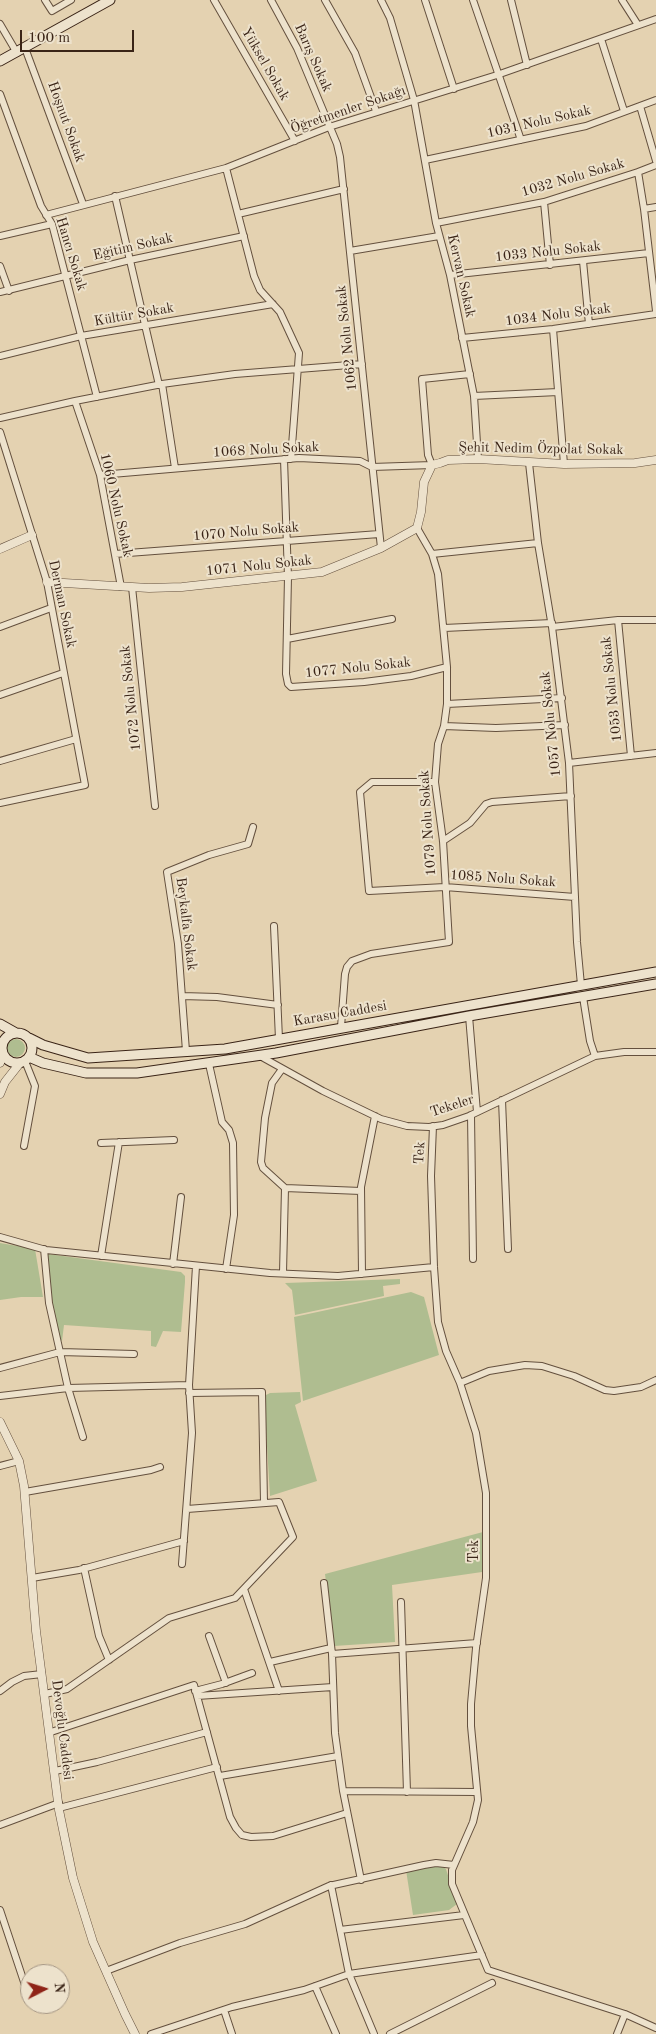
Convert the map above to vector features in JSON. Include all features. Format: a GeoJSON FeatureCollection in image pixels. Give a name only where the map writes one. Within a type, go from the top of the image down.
{"type":"FeatureCollection","features":[{"type":"Feature","properties":{"kind":"main road"},"geometry":{"type":"LineString","coordinates":[[0,61],[110,0]]}},
{"type":"Feature","properties":{"kind":"main road","name":"Karasu Caddesi"},"geometry":{"type":"LineString","coordinates":[[29,1038],[43,1045],[88,1058],[225,1048],[656,972]]}},
{"type":"Feature","properties":{"kind":"main road","name":"Karasu Caddesi"},"geometry":{"type":"LineString","coordinates":[[25,1060],[86,1073],[137,1073],[260,1056],[469,1016],[656,984]]}},
{"type":"Feature","properties":{"kind":"main road"},"geometry":{"type":"LineString","coordinates":[[0,1024],[16,1033],[25,1035],[29,1038],[32,1047],[25,1060],[10,1062],[1,1053],[7,1036],[16,1033]]}},
{"type":"Feature","properties":{"kind":"street"},"geometry":{"type":"LineString","coordinates":[[45,0],[52,11],[71,0]]}},
{"type":"Feature","properties":{"kind":"street","name":"Yüksel Sokak"},"geometry":{"type":"LineString","coordinates":[[214,0],[295,141]]}},
{"type":"Feature","properties":{"kind":"street","name":"Barış Sokak"},"geometry":{"type":"LineString","coordinates":[[271,0],[297,48],[329,127]]}},
{"type":"Feature","properties":{"kind":"street"},"geometry":{"type":"LineString","coordinates":[[325,0],[355,53],[376,111]]}},
{"type":"Feature","properties":{"kind":"street","name":"Kervan Sokak"},"geometry":{"type":"LineString","coordinates":[[381,0],[390,18],[414,100],[436,223],[450,275],[474,396],[478,459]]}},
{"type":"Feature","properties":{"kind":"street"},"geometry":{"type":"LineString","coordinates":[[425,0],[454,89]]}},
{"type":"Feature","properties":{"kind":"street"},"geometry":{"type":"LineString","coordinates":[[474,0],[497,75],[521,140]]}},
{"type":"Feature","properties":{"kind":"street"},"geometry":{"type":"LineString","coordinates":[[511,0],[528,65]]}},
{"type":"Feature","properties":{"kind":"street"},"geometry":{"type":"LineString","coordinates":[[622,0],[638,25]]}},
{"type":"Feature","properties":{"kind":"street","name":"Öğretmenler Sokağı"},"geometry":{"type":"LineString","coordinates":[[46,215],[226,168],[329,127],[528,65],[656,19]]}},
{"type":"Feature","properties":{"kind":"street","name":"Hoşnut Sokak"},"geometry":{"type":"LineString","coordinates":[[0,24],[21,51],[83,204]]}},
{"type":"Feature","properties":{"kind":"street"},"geometry":{"type":"LineString","coordinates":[[601,39],[624,111]]}},
{"type":"Feature","properties":{"kind":"street","name":"Hancı Sokak"},"geometry":{"type":"LineString","coordinates":[[0,94],[41,206],[52,224],[97,396]]}},
{"type":"Feature","properties":{"kind":"street","name":"1031 Nolu Sokak"},"geometry":{"type":"LineString","coordinates":[[425,160],[586,126],[656,100]]}},
{"type":"Feature","properties":{"kind":"street"},"geometry":{"type":"LineString","coordinates":[[640,106],[656,160]]}},
{"type":"Feature","properties":{"kind":"street","name":"1062 Nolu Sokak"},"geometry":{"type":"LineString","coordinates":[[329,127],[340,157],[344,189],[381,548]]}},
{"type":"Feature","properties":{"kind":"street"},"geometry":{"type":"LineString","coordinates":[[638,172],[656,165]]}},
{"type":"Feature","properties":{"kind":"street"},"geometry":{"type":"LineString","coordinates":[[226,168],[254,276],[260,290],[283,317],[299,353],[287,459],[287,639],[392,618]]}},
{"type":"Feature","properties":{"kind":"street","name":"1032 Nolu Sokak"},"geometry":{"type":"LineString","coordinates":[[436,223],[544,202],[638,172],[656,313]]}},
{"type":"Feature","properties":{"kind":"street"},"geometry":{"type":"LineString","coordinates":[[238,214],[344,189]]}},
{"type":"Feature","properties":{"kind":"street"},"geometry":{"type":"LineString","coordinates":[[116,196],[160,384],[175,468]]}},
{"type":"Feature","properties":{"kind":"street"},"geometry":{"type":"LineString","coordinates":[[544,202],[550,265]]}},
{"type":"Feature","properties":{"kind":"street"},"geometry":{"type":"LineString","coordinates":[[644,209],[656,207]]}},
{"type":"Feature","properties":{"kind":"street"},"geometry":{"type":"LineString","coordinates":[[0,236],[52,224]]}},
{"type":"Feature","properties":{"kind":"street","name":"Eğitim Sokak"},"geometry":{"type":"LineString","coordinates":[[0,292],[130,260],[244,236]]}},
{"type":"Feature","properties":{"kind":"street"},"geometry":{"type":"LineString","coordinates":[[350,251],[439,236]]}},
{"type":"Feature","properties":{"kind":"street","name":"1033 Nolu Sokak"},"geometry":{"type":"LineString","coordinates":[[450,275],[649,253]]}},
{"type":"Feature","properties":{"kind":"street"},"geometry":{"type":"LineString","coordinates":[[583,261],[589,324]]}},
{"type":"Feature","properties":{"kind":"street"},"geometry":{"type":"LineString","coordinates":[[0,266],[9,290]]}},
{"type":"Feature","properties":{"kind":"street","name":"Kültür Sokak"},"geometry":{"type":"LineString","coordinates":[[0,356],[81,336],[273,304]]}},
{"type":"Feature","properties":{"kind":"street","name":"1034 Nolu Sokak"},"geometry":{"type":"LineString","coordinates":[[462,338],[553,329],[656,313]]}},
{"type":"Feature","properties":{"kind":"street"},"geometry":{"type":"LineString","coordinates":[[553,329],[564,464]]}},
{"type":"Feature","properties":{"kind":"street"},"geometry":{"type":"LineString","coordinates":[[0,418],[160,384],[235,374],[362,364]]}},
{"type":"Feature","properties":{"kind":"street"},"geometry":{"type":"LineString","coordinates":[[470,374],[422,379],[428,455],[432,465],[424,482],[421,512],[417,528],[432,554],[538,543]]}},
{"type":"Feature","properties":{"kind":"street"},"geometry":{"type":"LineString","coordinates":[[474,396],[558,392]]}},
{"type":"Feature","properties":{"kind":"street","name":"1060 Nolu Sokak"},"geometry":{"type":"LineString","coordinates":[[75,401],[100,475],[121,587]]}},
{"type":"Feature","properties":{"kind":"street","name":"Derman Sokak"},"geometry":{"type":"LineString","coordinates":[[0,432],[47,582],[84,785],[0,803]]}},
{"type":"Feature","properties":{"kind":"street","name":"1068 Nolu Sokak"},"geometry":{"type":"LineString","coordinates":[[100,475],[287,459],[360,461],[372,467],[432,465]]}},
{"type":"Feature","properties":{"kind":"street","name":"Şehit Nedim Özpolat Sokak"},"geometry":{"type":"LineString","coordinates":[[432,465],[448,460],[478,459],[564,464],[635,463],[656,460]]}},
{"type":"Feature","properties":{"kind":"street","name":"1057 Nolu Sokak"},"geometry":{"type":"LineString","coordinates":[[529,463],[538,543],[552,625],[569,763],[581,985]]}},
{"type":"Feature","properties":{"kind":"street","name":"1071 Nolu Sokak"},"geometry":{"type":"LineString","coordinates":[[47,582],[121,587],[182,587],[288,577],[322,572],[381,548],[417,528]]}},
{"type":"Feature","properties":{"kind":"street","name":"1070 Nolu Sokak"},"geometry":{"type":"LineString","coordinates":[[115,554],[379,534]]}},
{"type":"Feature","properties":{"kind":"street"},"geometry":{"type":"LineString","coordinates":[[0,549],[32,535]]}},
{"type":"Feature","properties":{"kind":"street","name":"1079 Nolu Sokak"},"geometry":{"type":"LineString","coordinates":[[341,1028],[345,974],[347,967],[352,961],[371,954],[449,942],[443,841],[435,782],[438,744],[444,726],[447,704],[447,667],[438,574],[432,554]]}},
{"type":"Feature","properties":{"kind":"street","name":"1072 Nolu Sokak"},"geometry":{"type":"LineString","coordinates":[[132,587],[155,806]]}},
{"type":"Feature","properties":{"kind":"street"},"geometry":{"type":"LineString","coordinates":[[0,627],[51,608]]}},
{"type":"Feature","properties":{"kind":"street","name":"1053 Nolu Sokak"},"geometry":{"type":"LineString","coordinates":[[618,620],[631,756]]}},
{"type":"Feature","properties":{"kind":"street"},"geometry":{"type":"LineString","coordinates":[[444,628],[656,620]]}},
{"type":"Feature","properties":{"kind":"street","name":"1077 Nolu Sokak"},"geometry":{"type":"LineString","coordinates":[[287,639],[286,674],[288,684],[291,687],[411,676],[447,667]]}},
{"type":"Feature","properties":{"kind":"street"},"geometry":{"type":"LineString","coordinates":[[0,695],[64,673]]}},
{"type":"Feature","properties":{"kind":"street"},"geometry":{"type":"LineString","coordinates":[[447,704],[562,698]]}},
{"type":"Feature","properties":{"kind":"street"},"geometry":{"type":"LineString","coordinates":[[444,726],[496,728],[565,724]]}},
{"type":"Feature","properties":{"kind":"street"},"geometry":{"type":"LineString","coordinates":[[0,761],[76,739]]}},
{"type":"Feature","properties":{"kind":"street"},"geometry":{"type":"LineString","coordinates":[[569,763],[656,753]]}},
{"type":"Feature","properties":{"kind":"street","name":"1085 Nolu Sokak"},"geometry":{"type":"LineString","coordinates":[[435,782],[372,782],[360,792],[369,891],[446,887],[575,897]]}},
{"type":"Feature","properties":{"kind":"street"},"geometry":{"type":"LineString","coordinates":[[443,841],[470,823],[486,804],[571,796]]}},
{"type":"Feature","properties":{"kind":"street","name":"Beykalfa Sokak"},"geometry":{"type":"LineString","coordinates":[[186,1052],[178,944],[167,872],[209,855],[248,844],[253,827]]}},
{"type":"Feature","properties":{"kind":"street"},"geometry":{"type":"LineString","coordinates":[[274,926],[279,1039]]}},
{"type":"Feature","properties":{"kind":"street"},"geometry":{"type":"LineString","coordinates":[[182,996],[217,997],[278,1005]]}},
{"type":"Feature","properties":{"kind":"street"},"geometry":{"type":"LineString","coordinates":[[583,997],[590,1041],[595,1056]]}},
{"type":"Feature","properties":{"kind":"street"},"geometry":{"type":"LineString","coordinates":[[469,1016],[474,1114],[472,1259]]}},
{"type":"Feature","properties":{"kind":"street","name":"Tekeler"},"geometry":{"type":"LineString","coordinates":[[260,1056],[323,1091],[374,1116],[407,1126],[434,1126],[474,1114],[595,1056],[624,1052],[656,1052]]}},
{"type":"Feature","properties":{"kind":"street"},"geometry":{"type":"LineString","coordinates":[[0,1094],[5,1082],[25,1060],[35,1086],[24,1146]]}},
{"type":"Feature","properties":{"kind":"street"},"geometry":{"type":"LineString","coordinates":[[209,1064],[222,1122],[229,1130],[233,1143],[234,1215],[226,1269]]}},
{"type":"Feature","properties":{"kind":"street"},"geometry":{"type":"LineString","coordinates":[[282,1069],[272,1083],[265,1118],[260,1162],[268,1173],[285,1188],[361,1191]]}},
{"type":"Feature","properties":{"kind":"street"},"geometry":{"type":"LineString","coordinates":[[502,1100],[508,1249]]}},
{"type":"Feature","properties":{"kind":"street"},"geometry":{"type":"LineString","coordinates":[[362,1274],[361,1191],[363,1168],[374,1116]]}},
{"type":"Feature","properties":{"kind":"street","name":"Tek"},"geometry":{"type":"LineString","coordinates":[[434,1126],[431,1176],[438,1322],[446,1351],[460,1383],[476,1433],[486,1493],[486,1578],[473,1680],[471,1726],[478,1800],[473,1822],[454,1865],[452,1884],[488,1970],[625,2014]]}},
{"type":"Feature","properties":{"kind":"street"},"geometry":{"type":"LineString","coordinates":[[101,1143],[174,1140]]}},
{"type":"Feature","properties":{"kind":"street"},"geometry":{"type":"LineString","coordinates":[[101,1256],[119,1142]]}},
{"type":"Feature","properties":{"kind":"street"},"geometry":{"type":"LineString","coordinates":[[283,1273],[285,1188]]}},
{"type":"Feature","properties":{"kind":"street"},"geometry":{"type":"LineString","coordinates":[[173,1264],[181,1196]]}},
{"type":"Feature","properties":{"kind":"street"},"geometry":{"type":"LineString","coordinates":[[0,1237],[44,1249],[173,1264],[283,1273],[338,1276],[434,1267]]}},
{"type":"Feature","properties":{"kind":"street"},"geometry":{"type":"LineString","coordinates":[[44,1249],[49,1303],[68,1388],[83,1437]]}},
{"type":"Feature","properties":{"kind":"street"},"geometry":{"type":"LineString","coordinates":[[182,1564],[192,1433],[190,1385],[196,1266]]}},
{"type":"Feature","properties":{"kind":"street"},"geometry":{"type":"LineString","coordinates":[[0,1368],[60,1352],[134,1354]]}},
{"type":"Feature","properties":{"kind":"street"},"geometry":{"type":"LineString","coordinates":[[460,1383],[489,1371],[525,1365],[550,1369],[574,1376],[598,1387],[614,1391],[641,1386],[656,1380]]}},
{"type":"Feature","properties":{"kind":"street"},"geometry":{"type":"LineString","coordinates":[[0,1396],[68,1388],[190,1385]]}},
{"type":"Feature","properties":{"kind":"street"},"geometry":{"type":"LineString","coordinates":[[190,1393],[262,1392],[264,1503]]}},
{"type":"Feature","properties":{"kind":"street","name":"Devoğlu Caddesi"},"geometry":{"type":"LineString","coordinates":[[0,1422],[18,1461],[25,1492],[42,1674],[51,1732],[59,1806],[73,1878],[93,1942],[136,2034]]}},
{"type":"Feature","properties":{"kind":"street"},"geometry":{"type":"LineString","coordinates":[[0,1466],[18,1461]]}},
{"type":"Feature","properties":{"kind":"street"},"geometry":{"type":"LineString","coordinates":[[25,1492],[160,1467]]}},
{"type":"Feature","properties":{"kind":"street"},"geometry":{"type":"LineString","coordinates":[[45,1694],[67,1688],[169,1618],[236,1598],[293,1537],[279,1502],[187,1510]]}},
{"type":"Feature","properties":{"kind":"street"},"geometry":{"type":"LineString","coordinates":[[32,1578],[84,1568],[184,1541]]}},
{"type":"Feature","properties":{"kind":"street"},"geometry":{"type":"LineString","coordinates":[[84,1568],[99,1636],[109,1660]]}},
{"type":"Feature","properties":{"kind":"street"},"geometry":{"type":"LineString","coordinates":[[324,1583],[332,1651],[338,1756],[343,1792],[361,1880]]}},
{"type":"Feature","properties":{"kind":"street"},"geometry":{"type":"LineString","coordinates":[[244,1589],[279,1690]]}},
{"type":"Feature","properties":{"kind":"street"},"geometry":{"type":"LineString","coordinates":[[401,1602],[406,1792]]}},
{"type":"Feature","properties":{"kind":"street"},"geometry":{"type":"LineString","coordinates":[[210,1636],[226,1683]]}},
{"type":"Feature","properties":{"kind":"street"},"geometry":{"type":"LineString","coordinates":[[270,1662],[332,1651],[477,1644]]}},
{"type":"Feature","properties":{"kind":"street"},"geometry":{"type":"LineString","coordinates":[[196,1693],[252,1673]]}},
{"type":"Feature","properties":{"kind":"street"},"geometry":{"type":"LineString","coordinates":[[0,1691],[24,1676],[42,1674]]}},
{"type":"Feature","properties":{"kind":"street"},"geometry":{"type":"LineString","coordinates":[[51,1732],[194,1684],[230,1817],[242,1835],[251,1837],[273,1836],[347,1813]]}},
{"type":"Feature","properties":{"kind":"street"},"geometry":{"type":"LineString","coordinates":[[196,1693],[333,1687]]}},
{"type":"Feature","properties":{"kind":"street"},"geometry":{"type":"LineString","coordinates":[[55,1771],[97,1762],[207,1732]]}},
{"type":"Feature","properties":{"kind":"street"},"geometry":{"type":"LineString","coordinates":[[220,1776],[338,1756]]}},
{"type":"Feature","properties":{"kind":"street"},"geometry":{"type":"LineString","coordinates":[[0,1825],[59,1806],[217,1767]]}},
{"type":"Feature","properties":{"kind":"street"},"geometry":{"type":"LineString","coordinates":[[343,1792],[477,1792]]}},
{"type":"Feature","properties":{"kind":"street"},"geometry":{"type":"LineString","coordinates":[[106,1970],[180,1943],[245,1924],[303,1896],[331,1885],[436,1863],[454,1865]]}},
{"type":"Feature","properties":{"kind":"street"},"geometry":{"type":"LineString","coordinates":[[331,1885],[349,1974],[374,2034]]}},
{"type":"Feature","properties":{"kind":"street"},"geometry":{"type":"LineString","coordinates":[[0,1910],[20,1970]]}},
{"type":"Feature","properties":{"kind":"street"},"geometry":{"type":"LineString","coordinates":[[340,1930],[464,1915]]}},
{"type":"Feature","properties":{"kind":"street"},"geometry":{"type":"LineString","coordinates":[[151,2034],[224,2010],[315,1986],[349,1974],[482,1955]]}},
{"type":"Feature","properties":{"kind":"street"},"geometry":{"type":"LineString","coordinates":[[390,2034],[492,1983]]}},
{"type":"Feature","properties":{"kind":"street"},"geometry":{"type":"LineString","coordinates":[[315,1986],[336,2034]]}},
{"type":"Feature","properties":{"kind":"street"},"geometry":{"type":"LineString","coordinates":[[224,2010],[232,2034]]}},
{"type":"Feature","properties":{"kind":"street"},"geometry":{"type":"LineString","coordinates":[[617,2034],[625,2014],[656,2028]]}},
{"type":"Feature","properties":{"kind":"green space"},"geometry":{"type":"Polygon","coordinates":[[[12,1039],[20,1039],[25,1044],[23,1055],[12,1057],[7,1052],[7,1044],[12,1039]]]}},
{"type":"Feature","properties":{"kind":"green space"},"geometry":{"type":"Polygon","coordinates":[[[0,1243],[35,1249],[43,1297],[21,1297],[0,1300],[0,1243]]]}},
{"type":"Feature","properties":{"kind":"green space"},"geometry":{"type":"Polygon","coordinates":[[[48,1254],[181,1272],[185,1276],[185,1282],[181,1332],[163,1331],[156,1347],[151,1346],[151,1331],[64,1325],[62,1341],[58,1337],[45,1258],[48,1254]]]}},
{"type":"Feature","properties":{"kind":"green space"},"geometry":{"type":"Polygon","coordinates":[[[400,1279],[400,1284],[383,1286],[384,1296],[295,1315],[292,1290],[285,1283],[400,1279]]]}},
{"type":"Feature","properties":{"kind":"green space"},"geometry":{"type":"Polygon","coordinates":[[[411,1292],[424,1297],[439,1355],[303,1401],[294,1317],[411,1292]]]}},
{"type":"Feature","properties":{"kind":"green space"},"geometry":{"type":"Polygon","coordinates":[[[300,1392],[301,1402],[295,1405],[317,1481],[270,1496],[264,1396],[270,1393],[300,1392]]]}},
{"type":"Feature","properties":{"kind":"green space"},"geometry":{"type":"Polygon","coordinates":[[[483,1532],[482,1572],[392,1585],[395,1642],[334,1646],[325,1574],[483,1532]]]}},
{"type":"Feature","properties":{"kind":"green space"},"geometry":{"type":"Polygon","coordinates":[[[441,1865],[446,1869],[457,1904],[449,1910],[413,1915],[406,1870],[441,1865]]]}}]}
